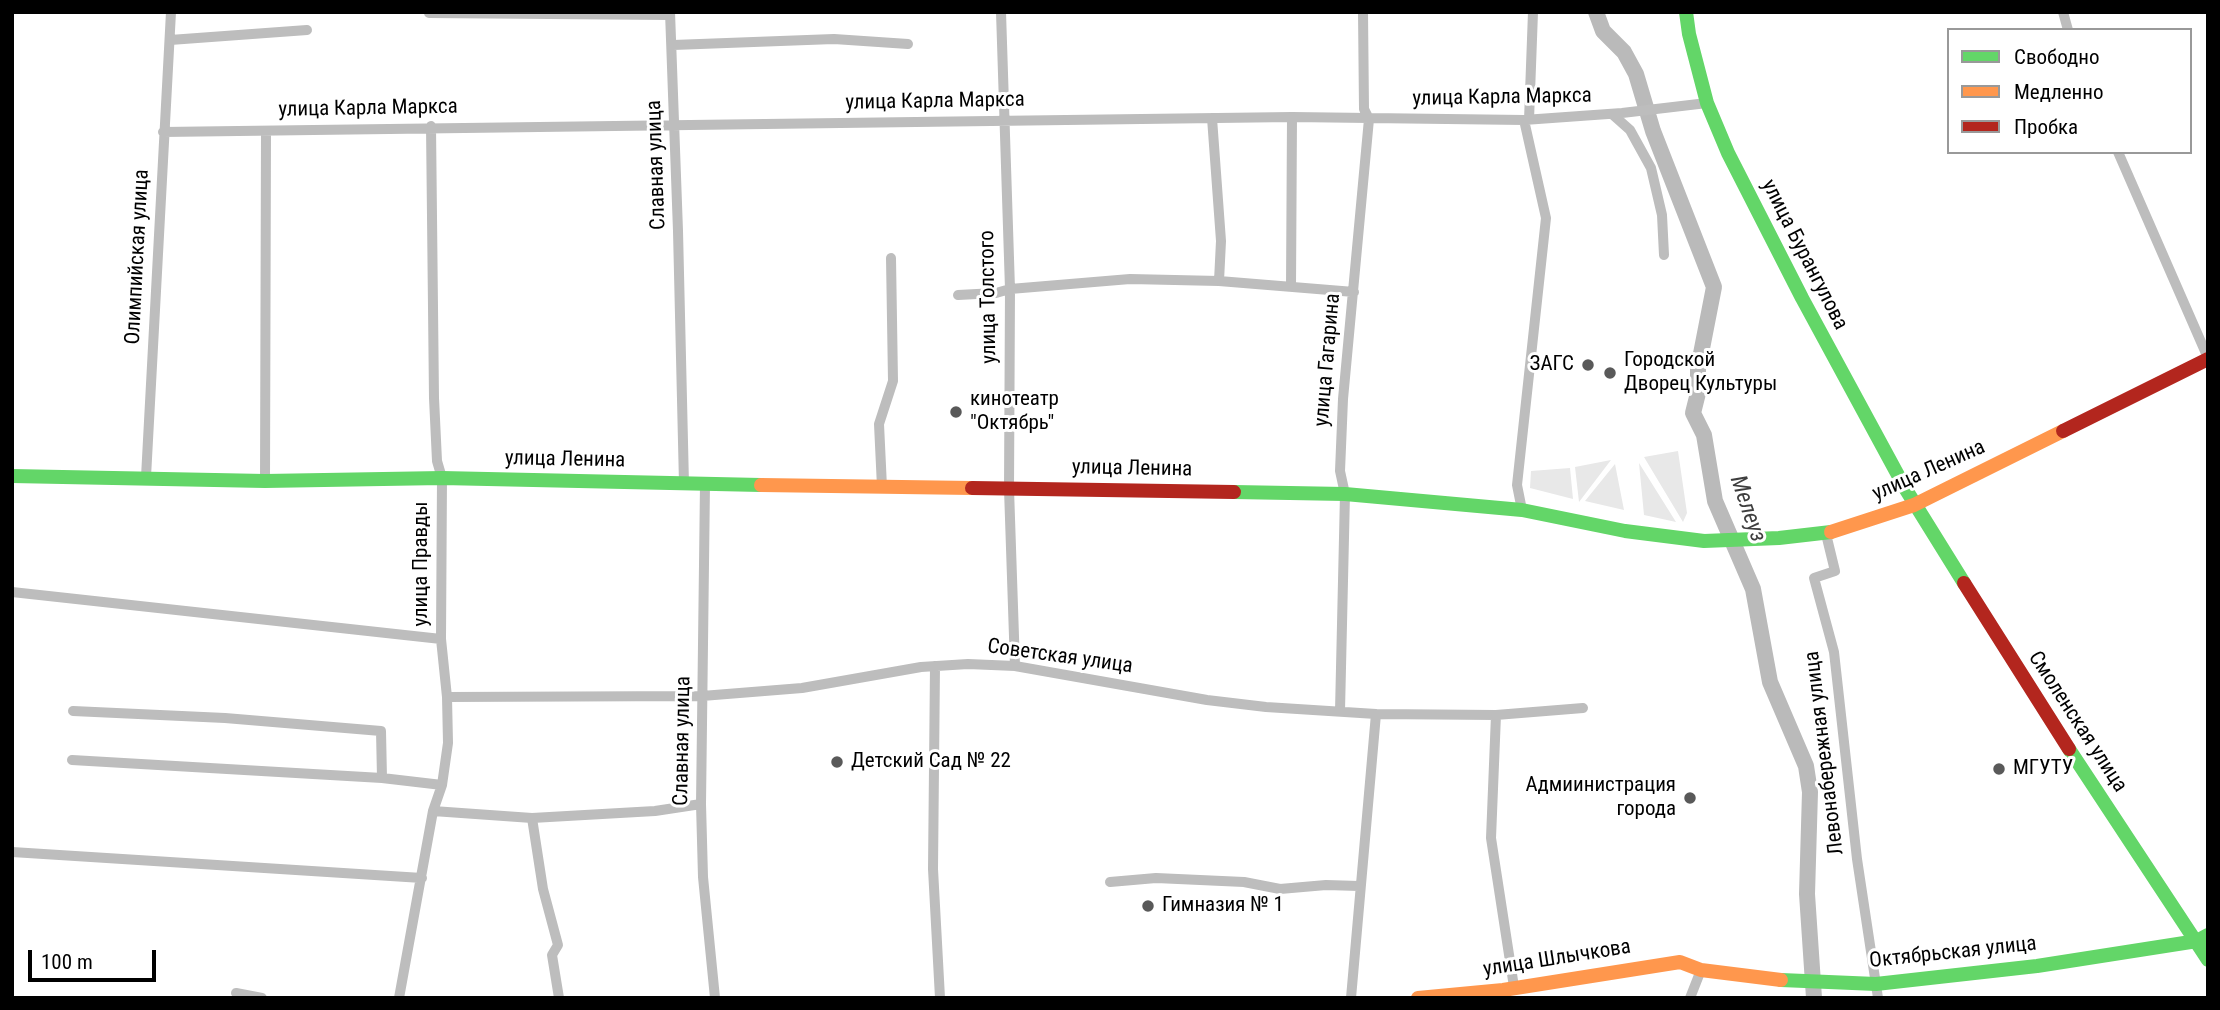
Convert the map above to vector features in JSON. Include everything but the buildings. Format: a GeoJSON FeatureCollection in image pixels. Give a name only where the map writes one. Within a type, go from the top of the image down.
{"type":"FeatureCollection","features":[{"type":"Feature","properties":{"kind":"main road","name":"улица Бурангулова"},"geometry":{"type":"LineString","coordinates":[[1686,12],[1707,103],[1728,153],[1786,268],[1914,505]]}},
{"type":"Feature","properties":{"kind":"main road","name":"улица Ленина"},"geometry":{"type":"LineString","coordinates":[[12,476],[265,481],[442,478],[1345,494],[1522,510],[1625,531],[1704,541],[1779,538],[1826,534],[1914,505],[2208,359]]}},
{"type":"Feature","properties":{"kind":"main road","name":"Смоленская улица"},"geometry":{"type":"LineString","coordinates":[[1914,505],[2056,729],[2202,938],[2208,960]]}},
{"type":"Feature","properties":{"kind":"main road","name":"Октябрьская улица"},"geometry":{"type":"LineString","coordinates":[[1701,970],[1845,984],[1877,991],[2202,938]]}},
{"type":"Feature","properties":{"kind":"main road","name":"улица Шлычкова"},"geometry":{"type":"LineString","coordinates":[[1418,998],[1506,992],[1667,963],[1680,962],[1701,970]]}},
{"type":"Feature","properties":{"kind":"street","name":"Олимпийская улица"},"geometry":{"type":"LineString","coordinates":[[146,477],[171,12]]}},
{"type":"Feature","properties":{"kind":"street","name":"улица Толстого"},"geometry":{"type":"LineString","coordinates":[[1001,12],[1010,289],[1009,489],[1015,666]]}},
{"type":"Feature","properties":{"kind":"street","name":"улица Гагарина"},"geometry":{"type":"LineString","coordinates":[[1340,712],[1345,494],[1340,471],[1343,399],[1369,119],[1364,109],[1363,12]]}},
{"type":"Feature","properties":{"kind":"street"},"geometry":{"type":"LineString","coordinates":[[1522,510],[1517,485],[1546,218],[1527,120],[1532,12]]}},
{"type":"Feature","properties":{"kind":"street"},"geometry":{"type":"LineString","coordinates":[[429,13],[669,14]]}},
{"type":"Feature","properties":{"kind":"street","name":"Славная улица"},"geometry":{"type":"LineString","coordinates":[[669,14],[673,45],[684,484]]}},
{"type":"Feature","properties":{"kind":"street"},"geometry":{"type":"LineString","coordinates":[[170,40],[307,30]]}},
{"type":"Feature","properties":{"kind":"street"},"geometry":{"type":"LineString","coordinates":[[673,45],[834,39],[908,44]]}},
{"type":"Feature","properties":{"kind":"street","name":"улица Карла Маркса"},"geometry":{"type":"LineString","coordinates":[[163,132],[431,126],[1292,117],[1527,120],[1617,114],[1707,103]]}},
{"type":"Feature","properties":{"kind":"street"},"geometry":{"type":"LineString","coordinates":[[1617,114],[1630,130],[1651,167],[1662,215],[1664,255]]}},
{"type":"Feature","properties":{"kind":"street"},"geometry":{"type":"LineString","coordinates":[[1292,117],[1292,287]]}},
{"type":"Feature","properties":{"kind":"street"},"geometry":{"type":"LineString","coordinates":[[1212,118],[1221,241],[1219,281]]}},
{"type":"Feature","properties":{"kind":"street","name":"улица Правды"},"geometry":{"type":"LineString","coordinates":[[398,998],[433,811],[442,785],[448,743],[441,639],[442,478],[437,461],[434,398],[431,126]]}},
{"type":"Feature","properties":{"kind":"street"},"geometry":{"type":"LineString","coordinates":[[265,481],[266,131]]}},
{"type":"Feature","properties":{"kind":"street"},"geometry":{"type":"LineString","coordinates":[[2119,154],[2208,359]]}},
{"type":"Feature","properties":{"kind":"street"},"geometry":{"type":"LineString","coordinates":[[882,487],[879,424],[893,381],[891,258]]}},
{"type":"Feature","properties":{"kind":"street"},"geometry":{"type":"LineString","coordinates":[[958,295],[1130,278],[1219,281],[1354,292]]}},
{"type":"Feature","properties":{"kind":"street","name":"Славная улица"},"geometry":{"type":"LineString","coordinates":[[705,484],[701,804],[704,877],[715,998]]}},
{"type":"Feature","properties":{"kind":"street","name":"Левонабережная улица"},"geometry":{"type":"LineString","coordinates":[[1826,534],[1835,570],[1814,578],[1834,652],[1857,859],[1877,991]]}},
{"type":"Feature","properties":{"kind":"street"},"geometry":{"type":"LineString","coordinates":[[12,592],[441,639]]}},
{"type":"Feature","properties":{"kind":"street"},"geometry":{"type":"LineString","coordinates":[[935,666],[933,869],[940,998]]}},
{"type":"Feature","properties":{"kind":"street","name":"Советская улица"},"geometry":{"type":"LineString","coordinates":[[447,697],[702,695],[802,688],[935,666],[1015,666],[1207,700],[1266,707],[1376,714],[1496,715],[1583,708]]}},
{"type":"Feature","properties":{"kind":"street"},"geometry":{"type":"LineString","coordinates":[[73,710],[225,718],[381,731],[382,778]]}},
{"type":"Feature","properties":{"kind":"street"},"geometry":{"type":"LineString","coordinates":[[1351,998],[1376,714]]}},
{"type":"Feature","properties":{"kind":"street"},"geometry":{"type":"LineString","coordinates":[[1496,715],[1491,838],[1506,992]]}},
{"type":"Feature","properties":{"kind":"street"},"geometry":{"type":"LineString","coordinates":[[72,760],[382,778],[442,785]]}},
{"type":"Feature","properties":{"kind":"street"},"geometry":{"type":"LineString","coordinates":[[433,811],[532,818],[654,811],[701,804]]}},
{"type":"Feature","properties":{"kind":"street"},"geometry":{"type":"LineString","coordinates":[[532,818],[536,857],[558,945],[552,955],[559,998]]}},
{"type":"Feature","properties":{"kind":"street"},"geometry":{"type":"LineString","coordinates":[[12,852],[422,878]]}},
{"type":"Feature","properties":{"kind":"street"},"geometry":{"type":"LineString","coordinates":[[1110,882],[1156,878],[1244,882],[1280,889],[1326,885],[1359,886]]}},
{"type":"Feature","properties":{"kind":"street"},"geometry":{"type":"LineString","coordinates":[[1690,998],[1701,970]]}},
{"type":"Feature","properties":{"kind":"street"},"geometry":{"type":"LineString","coordinates":[[236,993],[262,998]]}},
{"type":"Feature","properties":{"kind":"shaded area"},"geometry":{"type":"Polygon","coordinates":[[[1678,451],[1687,513],[1683,522],[1644,457],[1678,451]]]}},
{"type":"Feature","properties":{"kind":"shaded area"},"geometry":{"type":"Polygon","coordinates":[[[1611,460],[1579,502],[1575,467],[1611,460]]]}},
{"type":"Feature","properties":{"kind":"shaded area"},"geometry":{"type":"Polygon","coordinates":[[[1639,463],[1676,522],[1644,515],[1639,463]]]}},
{"type":"Feature","properties":{"kind":"shaded area"},"geometry":{"type":"Polygon","coordinates":[[[1615,464],[1624,510],[1585,501],[1615,464]]]}},
{"type":"Feature","properties":{"kind":"shaded area"},"geometry":{"type":"Polygon","coordinates":[[[1570,468],[1573,499],[1530,488],[1531,471],[1570,468]]]}},
{"type":"Feature","properties":{"kind":"waterway","name":"Мелеуз"},"geometry":{"type":"LineString","coordinates":[[1596,12],[1603,31],[1624,52],[1636,74],[1653,131],[1714,287],[1698,369],[1698,393],[1693,413],[1704,435],[1715,501],[1753,589],[1770,682],[1806,766],[1810,792],[1807,894],[1814,998]]}},
{"type":"Feature","properties":{"kind":"traffic: fast"},"geometry":{"type":"LineString","coordinates":[[1686,12],[1707,103],[1728,153],[1802,298],[1905,488],[1964,583]]}},
{"type":"Feature","properties":{"kind":"traffic: fast"},"geometry":{"type":"LineString","coordinates":[[12,476],[265,481],[442,478],[761,485]]}},
{"type":"Feature","properties":{"kind":"traffic: fast"},"geometry":{"type":"LineString","coordinates":[[1234,492],[1345,494],[1522,510],[1625,531],[1704,541],[1779,538],[1831,532]]}},
{"type":"Feature","properties":{"kind":"traffic: fast"},"geometry":{"type":"LineString","coordinates":[[2069,749],[2208,960]]}},
{"type":"Feature","properties":{"kind":"traffic: fast"},"geometry":{"type":"LineString","coordinates":[[1781,980],[1876,984],[2037,966],[2197,941],[2208,935]]}},
{"type":"Feature","properties":{"kind":"traffic: slow"},"geometry":{"type":"LineString","coordinates":[[1831,532],[1914,505],[2063,431]]}},
{"type":"Feature","properties":{"kind":"traffic: slow"},"geometry":{"type":"LineString","coordinates":[[761,485],[972,488]]}},
{"type":"Feature","properties":{"kind":"traffic: slow"},"geometry":{"type":"LineString","coordinates":[[1418,998],[1503,990],[1680,962],[1701,970],[1781,980]]}},
{"type":"Feature","properties":{"kind":"traffic: jam"},"geometry":{"type":"LineString","coordinates":[[2063,431],[2208,359]]}},
{"type":"Feature","properties":{"kind":"traffic: jam"},"geometry":{"type":"LineString","coordinates":[[972,488],[1234,492]]}},
{"type":"Feature","properties":{"kind":"traffic: jam"},"geometry":{"type":"LineString","coordinates":[[1964,583],[2069,749]]}},
{"type":"Feature","properties":{"kind":"place","name":"ЗАГС"},"geometry":{"type":"Point","coordinates":[1588,365]}},
{"type":"Feature","properties":{"kind":"place","name":"Городской Дворец Культуры"},"geometry":{"type":"Point","coordinates":[1610,373]}},
{"type":"Feature","properties":{"kind":"place","name":"кинотеатр \"Октябрь\""},"geometry":{"type":"Point","coordinates":[956,412]}},
{"type":"Feature","properties":{"kind":"place","name":"Детский Сад № 22"},"geometry":{"type":"Point","coordinates":[837,762]}},
{"type":"Feature","properties":{"kind":"place","name":"МГУТУ"},"geometry":{"type":"Point","coordinates":[1999,769]}},
{"type":"Feature","properties":{"kind":"place","name":"Адмиинистрация города"},"geometry":{"type":"Point","coordinates":[1690,798]}},
{"type":"Feature","properties":{"kind":"place","name":"Гимназия № 1"},"geometry":{"type":"Point","coordinates":[1148,906]}}]}
